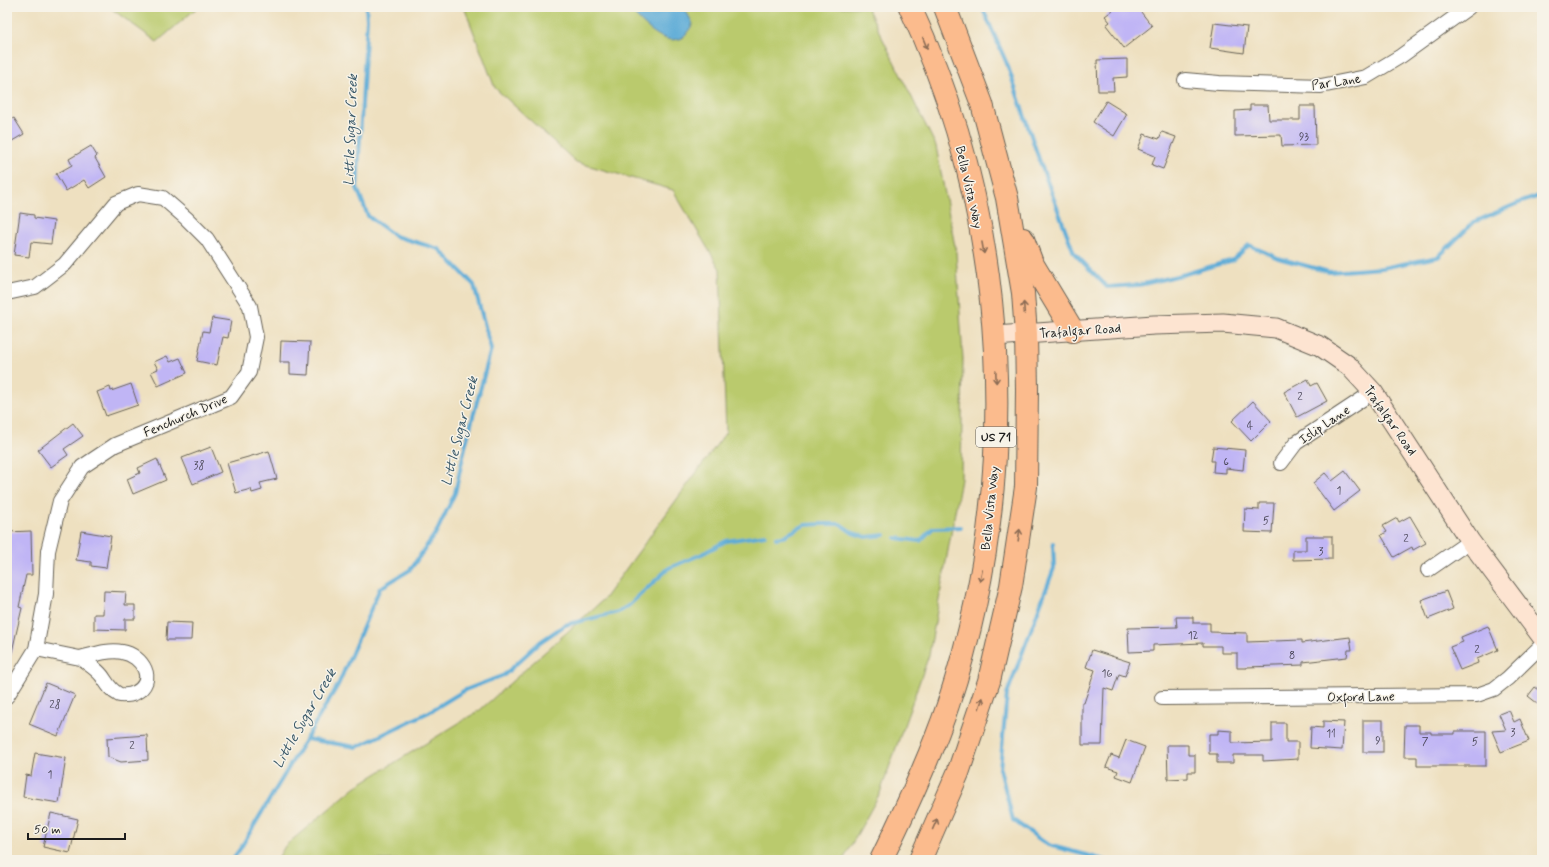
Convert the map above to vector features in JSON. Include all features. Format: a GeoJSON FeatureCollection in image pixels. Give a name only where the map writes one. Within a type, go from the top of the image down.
{"type":"FeatureCollection","features":[{"type":"Feature","properties":{"kind":"main road","name":"Bella Vista Way"},"geometry":{"type":"LineString","coordinates":[[881,860],[912,796],[948,706],[968,637],[983,566],[994,470],[997,398],[995,336],[988,276],[972,181],[944,89],[910,7]]}},
{"type":"Feature","properties":{"kind":"main road","name":"US 71"},"geometry":{"type":"LineString","coordinates":[[920,860],[958,773],[988,681],[1011,586],[1026,487],[1026,334],[1023,293],[1007,198],[982,104],[944,7]]}},
{"type":"Feature","properties":{"kind":"main road"},"geometry":{"type":"LineString","coordinates":[[1007,198],[1032,263],[1073,331]]}},
{"type":"Feature","properties":{"kind":"street","name":"Par Lane"},"geometry":{"type":"LineString","coordinates":[[1185,80],[1219,83],[1321,86],[1366,77],[1401,56],[1468,7]]}},
{"type":"Feature","properties":{"kind":"street","name":"Fenchurch Drive"},"geometry":{"type":"LineString","coordinates":[[7,293],[35,286],[65,264],[116,203],[138,194],[163,198],[207,239],[250,306],[256,337],[249,372],[231,397],[116,445],[82,467],[60,501],[58,508],[48,551],[46,594],[36,649],[7,696]]}},
{"type":"Feature","properties":{"kind":"street","name":"Trafalgar Road"},"geometry":{"type":"LineString","coordinates":[[995,336],[1154,325],[1223,323],[1276,328],[1320,346],[1349,366],[1374,392],[1470,541],[1542,637]]}},
{"type":"Feature","properties":{"kind":"street","name":"Islip Lane"},"geometry":{"type":"LineString","coordinates":[[1281,463],[1296,443],[1374,392]]}},
{"type":"Feature","properties":{"kind":"street"},"geometry":{"type":"LineString","coordinates":[[1428,570],[1470,541]]}},
{"type":"Feature","properties":{"kind":"street","name":"Oxford Lane"},"geometry":{"type":"LineString","coordinates":[[1162,698],[1477,695],[1494,689],[1508,678],[1542,645]]}},
{"type":"Feature","properties":{"kind":"street"},"geometry":{"type":"LineString","coordinates":[[36,649],[80,658]]}},
{"type":"Feature","properties":{"kind":"green space"},"geometry":{"type":"Polygon","coordinates":[[[109,7],[198,7],[157,42],[109,7]]]}},
{"type":"Feature","properties":{"kind":"green space"},"geometry":{"type":"Polygon","coordinates":[[[464,7],[867,7],[936,146],[956,252],[963,359],[961,479],[929,655],[880,793],[843,860],[277,860],[285,846],[355,787],[480,710],[604,599],[726,432],[720,269],[673,190],[576,162],[495,88],[464,7]]]}},
{"type":"Feature","properties":{"kind":"water"},"geometry":{"type":"Polygon","coordinates":[[[627,7],[684,7],[693,24],[683,37],[676,40],[668,39],[652,31],[627,7]]]}},
{"type":"Feature","properties":{"kind":"building"},"geometry":{"type":"Polygon","coordinates":[[[1117,7],[1137,7],[1152,26],[1124,48],[1106,25],[1110,22],[1105,16],[1117,7]]]}},
{"type":"Feature","properties":{"kind":"building"},"geometry":{"type":"Polygon","coordinates":[[[1214,23],[1247,27],[1244,53],[1210,48],[1214,23]]]}},
{"type":"Feature","properties":{"kind":"building"},"geometry":{"type":"Polygon","coordinates":[[[1127,59],[1127,77],[1113,78],[1114,91],[1098,91],[1097,60],[1127,59]]]}},
{"type":"Feature","properties":{"kind":"building"},"geometry":{"type":"Polygon","coordinates":[[[1106,101],[1127,114],[1114,136],[1093,122],[1106,101]]]}},
{"type":"Feature","properties":{"kind":"building"},"geometry":{"type":"Polygon","coordinates":[[[1250,105],[1268,105],[1269,120],[1300,120],[1300,106],[1315,106],[1316,145],[1282,146],[1281,135],[1235,136],[1235,111],[1250,110],[1250,105]]]}},
{"type":"Feature","properties":{"kind":"building"},"geometry":{"type":"Polygon","coordinates":[[[14,118],[24,134],[7,144],[7,122],[14,118]]]}},
{"type":"Feature","properties":{"kind":"building"},"geometry":{"type":"Polygon","coordinates":[[[1162,132],[1176,137],[1163,169],[1152,165],[1155,156],[1138,149],[1144,134],[1159,139],[1162,132]]]}},
{"type":"Feature","properties":{"kind":"building"},"geometry":{"type":"Polygon","coordinates":[[[91,146],[97,156],[95,158],[106,177],[89,188],[84,180],[66,191],[56,174],[72,165],[69,159],[91,146]]]}},
{"type":"Feature","properties":{"kind":"building"},"geometry":{"type":"Polygon","coordinates":[[[20,213],[34,215],[34,218],[54,221],[51,244],[31,242],[29,257],[14,255],[20,213]]]}},
{"type":"Feature","properties":{"kind":"building"},"geometry":{"type":"Polygon","coordinates":[[[212,318],[231,321],[228,338],[223,337],[217,365],[197,361],[203,331],[209,332],[212,318]]]}},
{"type":"Feature","properties":{"kind":"building"},"geometry":{"type":"Polygon","coordinates":[[[281,341],[310,342],[308,375],[290,374],[290,362],[280,362],[281,341]]]}},
{"type":"Feature","properties":{"kind":"building"},"geometry":{"type":"Polygon","coordinates":[[[167,356],[170,362],[180,358],[187,373],[158,386],[151,372],[158,369],[154,362],[167,356]]]}},
{"type":"Feature","properties":{"kind":"building"},"geometry":{"type":"Polygon","coordinates":[[[1308,379],[1311,386],[1317,383],[1327,401],[1297,417],[1284,392],[1308,379]]]}},
{"type":"Feature","properties":{"kind":"building"},"geometry":{"type":"Polygon","coordinates":[[[131,384],[138,405],[106,416],[97,392],[110,387],[111,391],[131,384]]]}},
{"type":"Feature","properties":{"kind":"building"},"geometry":{"type":"Polygon","coordinates":[[[1253,401],[1271,421],[1251,441],[1232,421],[1253,401]]]}},
{"type":"Feature","properties":{"kind":"building"},"geometry":{"type":"Polygon","coordinates":[[[73,423],[83,436],[64,449],[68,455],[51,467],[38,450],[73,423]]]}},
{"type":"Feature","properties":{"kind":"building"},"geometry":{"type":"Polygon","coordinates":[[[211,447],[221,472],[193,484],[182,458],[211,447]]]}},
{"type":"Feature","properties":{"kind":"building"},"geometry":{"type":"Polygon","coordinates":[[[1213,447],[1245,450],[1243,470],[1226,468],[1226,473],[1213,472],[1214,461],[1211,461],[1213,447]]]}},
{"type":"Feature","properties":{"kind":"building"},"geometry":{"type":"Polygon","coordinates":[[[269,451],[277,479],[260,483],[262,490],[252,493],[251,489],[236,493],[227,463],[269,451]]]}},
{"type":"Feature","properties":{"kind":"building"},"geometry":{"type":"Polygon","coordinates":[[[157,459],[166,480],[133,494],[127,479],[140,473],[138,468],[157,459]]]}},
{"type":"Feature","properties":{"kind":"building"},"geometry":{"type":"Polygon","coordinates":[[[1345,471],[1360,491],[1334,511],[1313,483],[1325,473],[1332,481],[1345,471]]]}},
{"type":"Feature","properties":{"kind":"building"},"geometry":{"type":"Polygon","coordinates":[[[1259,503],[1274,503],[1272,533],[1244,532],[1245,509],[1259,510],[1259,503]]]}},
{"type":"Feature","properties":{"kind":"building"},"geometry":{"type":"Polygon","coordinates":[[[1410,516],[1426,543],[1413,550],[1412,547],[1394,557],[1381,535],[1387,532],[1383,526],[1397,518],[1399,522],[1410,516]]]}},
{"type":"Feature","properties":{"kind":"building"},"geometry":{"type":"Polygon","coordinates":[[[31,531],[32,575],[26,575],[19,607],[22,608],[11,656],[7,655],[7,532],[31,531]]]}},
{"type":"Feature","properties":{"kind":"building"},"geometry":{"type":"Polygon","coordinates":[[[81,531],[111,536],[106,568],[91,566],[91,562],[76,560],[81,531]]]}},
{"type":"Feature","properties":{"kind":"building"},"geometry":{"type":"Polygon","coordinates":[[[1306,536],[1332,536],[1332,559],[1293,560],[1293,550],[1306,550],[1306,536]]]}},
{"type":"Feature","properties":{"kind":"building"},"geometry":{"type":"Polygon","coordinates":[[[104,591],[126,592],[125,605],[135,605],[135,619],[125,619],[125,630],[94,629],[94,614],[103,614],[104,591]]]}},
{"type":"Feature","properties":{"kind":"building"},"geometry":{"type":"Polygon","coordinates":[[[1446,591],[1453,609],[1428,619],[1421,600],[1446,591]]]}},
{"type":"Feature","properties":{"kind":"building"},"geometry":{"type":"Polygon","coordinates":[[[1176,617],[1193,617],[1193,623],[1210,623],[1210,632],[1247,633],[1247,642],[1302,640],[1302,643],[1350,637],[1352,650],[1348,650],[1347,657],[1303,662],[1303,665],[1247,668],[1237,668],[1237,653],[1221,653],[1221,646],[1203,646],[1203,643],[1153,645],[1153,651],[1129,652],[1128,628],[1177,627],[1176,617]]]}},
{"type":"Feature","properties":{"kind":"building"},"geometry":{"type":"Polygon","coordinates":[[[167,622],[192,623],[191,640],[166,640],[167,622]]]}},
{"type":"Feature","properties":{"kind":"building"},"geometry":{"type":"Polygon","coordinates":[[[1488,626],[1498,650],[1477,659],[1478,663],[1460,670],[1450,647],[1463,642],[1461,637],[1488,626]]]}},
{"type":"Feature","properties":{"kind":"building"},"geometry":{"type":"Polygon","coordinates":[[[1092,650],[1130,662],[1125,676],[1119,674],[1113,691],[1104,688],[1102,745],[1082,745],[1082,703],[1084,703],[1095,670],[1086,667],[1092,650]]]}},
{"type":"Feature","properties":{"kind":"building"},"geometry":{"type":"Polygon","coordinates":[[[46,683],[75,695],[58,736],[29,724],[46,683]]]}},
{"type":"Feature","properties":{"kind":"building"},"geometry":{"type":"Polygon","coordinates":[[[1535,687],[1542,692],[1542,707],[1528,696],[1535,687]]]}},
{"type":"Feature","properties":{"kind":"building"},"geometry":{"type":"Polygon","coordinates":[[[1509,710],[1514,722],[1520,719],[1529,741],[1501,752],[1492,731],[1506,730],[1499,714],[1509,710]]]}},
{"type":"Feature","properties":{"kind":"building"},"geometry":{"type":"Polygon","coordinates":[[[1363,720],[1383,720],[1383,752],[1363,752],[1363,720]]]}},
{"type":"Feature","properties":{"kind":"building"},"geometry":{"type":"Polygon","coordinates":[[[1323,721],[1344,722],[1342,750],[1310,748],[1311,727],[1323,728],[1323,721]]]}},
{"type":"Feature","properties":{"kind":"building"},"geometry":{"type":"Polygon","coordinates":[[[1272,723],[1286,723],[1286,742],[1298,742],[1298,759],[1263,761],[1263,755],[1233,755],[1233,763],[1217,763],[1217,754],[1209,754],[1209,734],[1218,734],[1218,730],[1232,731],[1232,743],[1272,742],[1272,723]]]}},
{"type":"Feature","properties":{"kind":"building"},"geometry":{"type":"Polygon","coordinates":[[[1405,725],[1419,725],[1419,732],[1431,732],[1431,734],[1455,734],[1455,731],[1486,731],[1486,766],[1417,766],[1417,757],[1404,757],[1405,725]]]}},
{"type":"Feature","properties":{"kind":"building"},"geometry":{"type":"Polygon","coordinates":[[[147,735],[148,760],[121,762],[108,757],[107,738],[147,735]]]}},
{"type":"Feature","properties":{"kind":"building"},"geometry":{"type":"Polygon","coordinates":[[[1126,740],[1145,747],[1132,782],[1116,776],[1118,771],[1106,767],[1111,755],[1119,758],[1126,740]]]}},
{"type":"Feature","properties":{"kind":"building"},"geometry":{"type":"Polygon","coordinates":[[[1167,745],[1188,745],[1188,755],[1195,755],[1195,772],[1188,772],[1188,778],[1168,779],[1167,745]]]}},
{"type":"Feature","properties":{"kind":"building"},"geometry":{"type":"Polygon","coordinates":[[[35,753],[66,758],[59,803],[23,797],[26,775],[31,776],[35,753]]]}},
{"type":"Feature","properties":{"kind":"building"},"geometry":{"type":"Polygon","coordinates":[[[51,813],[78,819],[70,853],[43,847],[51,813]]]}},
{"type":"Feature","properties":{"kind":"waterway","name":"Little Sugar Creek"},"geometry":{"type":"LineString","coordinates":[[232,860],[338,685],[380,588],[410,570],[437,531],[455,493],[466,443],[491,349],[474,285],[439,249],[395,236],[368,216],[357,188],[367,19],[366,7]]}},
{"type":"Feature","properties":{"kind":"waterway"},"geometry":{"type":"LineString","coordinates":[[982,7],[1007,64],[1040,162],[1074,253],[1107,287],[1139,285],[1233,260],[1249,245],[1278,258],[1329,272],[1382,268],[1438,257],[1474,222],[1516,204],[1542,195]]}},
{"type":"Feature","properties":{"kind":"waterway"},"geometry":{"type":"LineString","coordinates":[[776,538],[782,537],[805,525],[822,524],[840,524],[853,533],[866,537],[885,535]]}},
{"type":"Feature","properties":{"kind":"waterway"},"geometry":{"type":"LineString","coordinates":[[896,538],[920,541],[933,528],[961,527]]}},
{"type":"Feature","properties":{"kind":"waterway"},"geometry":{"type":"LineString","coordinates":[[306,739],[357,747],[429,712],[465,690],[504,675],[540,642],[565,625],[618,612],[628,606],[669,568],[702,554],[726,541],[765,535]]}},
{"type":"Feature","properties":{"kind":"waterway"},"geometry":{"type":"LineString","coordinates":[[1053,543],[1054,568],[1007,694],[1000,769],[1013,820],[1048,845],[1105,860]]}}]}
